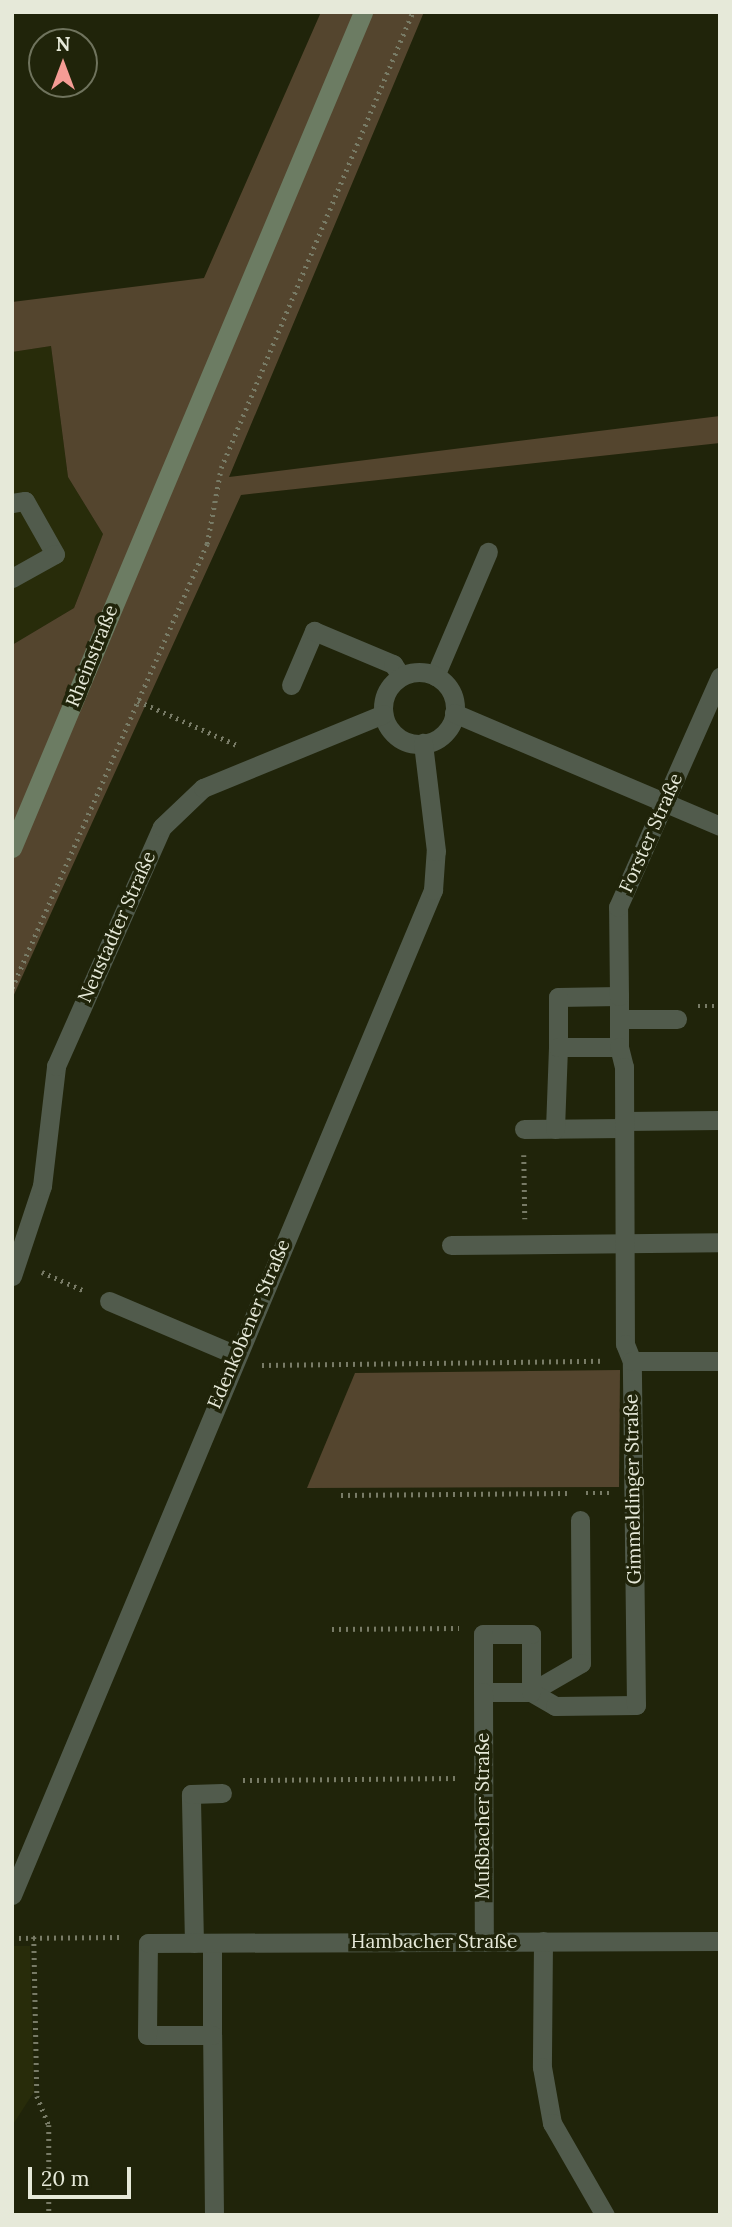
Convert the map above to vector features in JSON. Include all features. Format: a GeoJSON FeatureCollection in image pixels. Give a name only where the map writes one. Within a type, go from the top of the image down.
{"type":"FeatureCollection","features":[{"type":"Feature","properties":{"kind":"main road","name":"Rheinstraße"},"geometry":{"type":"LineString","coordinates":[[12,848],[363,12]]}},
{"type":"Feature","properties":{"kind":"street"},"geometry":{"type":"LineString","coordinates":[[12,503],[25,502],[55,554],[12,578]]}},
{"type":"Feature","properties":{"kind":"street"},"geometry":{"type":"LineString","coordinates":[[435,676],[488,552]]}},
{"type":"Feature","properties":{"kind":"street"},"geometry":{"type":"LineString","coordinates":[[291,685],[314,631],[393,664],[401,676]]}},
{"type":"Feature","properties":{"kind":"street"},"geometry":{"type":"LineString","coordinates":[[424,672],[435,676],[451,691],[454,713],[440,737],[423,743],[401,739],[383,714],[386,692],[401,676],[424,672]]}},
{"type":"Feature","properties":{"kind":"street","name":"Forster Straße"},"geometry":{"type":"LineString","coordinates":[[632,1361],[625,1344],[624,1067],[619,1047],[618,907],[720,677]]}},
{"type":"Feature","properties":{"kind":"street"},"geometry":{"type":"LineString","coordinates":[[454,713],[720,826]]}},
{"type":"Feature","properties":{"kind":"street","name":"Neustadter Straße"},"geometry":{"type":"LineString","coordinates":[[15,1266],[42,1186],[56,1066],[162,827],[203,788],[253,764],[383,714]]}},
{"type":"Feature","properties":{"kind":"street","name":"Edenkobener Straße"},"geometry":{"type":"LineString","coordinates":[[12,1895],[433,890],[436,851],[423,743]]}},
{"type":"Feature","properties":{"kind":"street"},"geometry":{"type":"LineString","coordinates":[[555,1129],[558,996],[619,996]]}},
{"type":"Feature","properties":{"kind":"street"},"geometry":{"type":"LineString","coordinates":[[619,1019],[677,1019]]}},
{"type":"Feature","properties":{"kind":"street"},"geometry":{"type":"LineString","coordinates":[[558,1047],[619,1047]]}},
{"type":"Feature","properties":{"kind":"street"},"geometry":{"type":"LineString","coordinates":[[524,1129],[720,1120]]}},
{"type":"Feature","properties":{"kind":"street"},"geometry":{"type":"LineString","coordinates":[[451,1245],[720,1242]]}},
{"type":"Feature","properties":{"kind":"street"},"geometry":{"type":"LineString","coordinates":[[109,1301],[236,1355]]}},
{"type":"Feature","properties":{"kind":"street"},"geometry":{"type":"LineString","coordinates":[[632,1361],[720,1361]]}},
{"type":"Feature","properties":{"kind":"street","name":"Gimmeldinger Straße"},"geometry":{"type":"LineString","coordinates":[[531,1692],[555,1706],[636,1705],[632,1361]]}},
{"type":"Feature","properties":{"kind":"street"},"geometry":{"type":"LineString","coordinates":[[483,1692],[531,1692],[581,1663],[580,1520]]}},
{"type":"Feature","properties":{"kind":"street"},"geometry":{"type":"LineString","coordinates":[[483,1634],[531,1634],[531,1692]]}},
{"type":"Feature","properties":{"kind":"street","name":"Mußbacher Straße"},"geometry":{"type":"LineString","coordinates":[[483,1634],[484,1941]]}},
{"type":"Feature","properties":{"kind":"street"},"geometry":{"type":"LineString","coordinates":[[214,2215],[212,2035],[191,1794],[222,1793]]}},
{"type":"Feature","properties":{"kind":"street"},"geometry":{"type":"LineString","coordinates":[[543,1941],[542,2067],[552,2123],[605,2215]]}},
{"type":"Feature","properties":{"kind":"street","name":"Hambacher Straße"},"geometry":{"type":"LineString","coordinates":[[148,1943],[720,1941]]}},
{"type":"Feature","properties":{"kind":"street"},"geometry":{"type":"LineString","coordinates":[[148,1943],[147,2035],[212,2035]]}},
{"type":"Feature","properties":{"kind":"path"},"geometry":{"type":"LineString","coordinates":[[12,988],[207,544],[221,468],[412,12]]}},
{"type":"Feature","properties":{"kind":"path"},"geometry":{"type":"LineString","coordinates":[[138,701],[236,745],[253,764]]}},
{"type":"Feature","properties":{"kind":"path"},"geometry":{"type":"LineString","coordinates":[[524,1129],[525,1244]]}},
{"type":"Feature","properties":{"kind":"path"},"geometry":{"type":"LineString","coordinates":[[15,1266],[109,1301]]}},
{"type":"Feature","properties":{"kind":"path"},"geometry":{"type":"LineString","coordinates":[[236,1355],[256,1365],[632,1361]]}},
{"type":"Feature","properties":{"kind":"path"},"geometry":{"type":"LineString","coordinates":[[341,1495],[633,1493]]}},
{"type":"Feature","properties":{"kind":"path"},"geometry":{"type":"LineString","coordinates":[[332,1629],[462,1628],[483,1634]]}},
{"type":"Feature","properties":{"kind":"path"},"geometry":{"type":"LineString","coordinates":[[222,1793],[240,1780],[483,1777]]}},
{"type":"Feature","properties":{"kind":"path"},"geometry":{"type":"LineString","coordinates":[[34,1937],[37,2096],[49,2125],[49,2215]]}},
{"type":"Feature","properties":{"kind":"path"},"geometry":{"type":"LineString","coordinates":[[12,1938],[122,1937],[148,1943]]}},
{"type":"Feature","properties":{"kind":"shaded area"},"geometry":{"type":"Polygon","coordinates":[[[321,12],[424,12],[229,477],[720,416],[720,443],[241,495],[12,999],[12,645],[74,608],[103,534],[68,477],[51,346],[12,352],[12,302],[204,278],[321,12]]]}},
{"type":"Feature","properties":{"kind":"shaded area"},"geometry":{"type":"Polygon","coordinates":[[[51,346],[68,477],[103,534],[74,608],[12,645],[12,352],[51,346]]]}},
{"type":"Feature","properties":{"kind":"shaded area"},"geometry":{"type":"Polygon","coordinates":[[[620,1370],[619,1487],[307,1488],[355,1373],[620,1370]]]}},
{"type":"Feature","properties":{"kind":"shaded area"},"geometry":{"type":"Polygon","coordinates":[[[12,1946],[30,1946],[34,2092],[12,2126],[12,1946]]]}}]}
